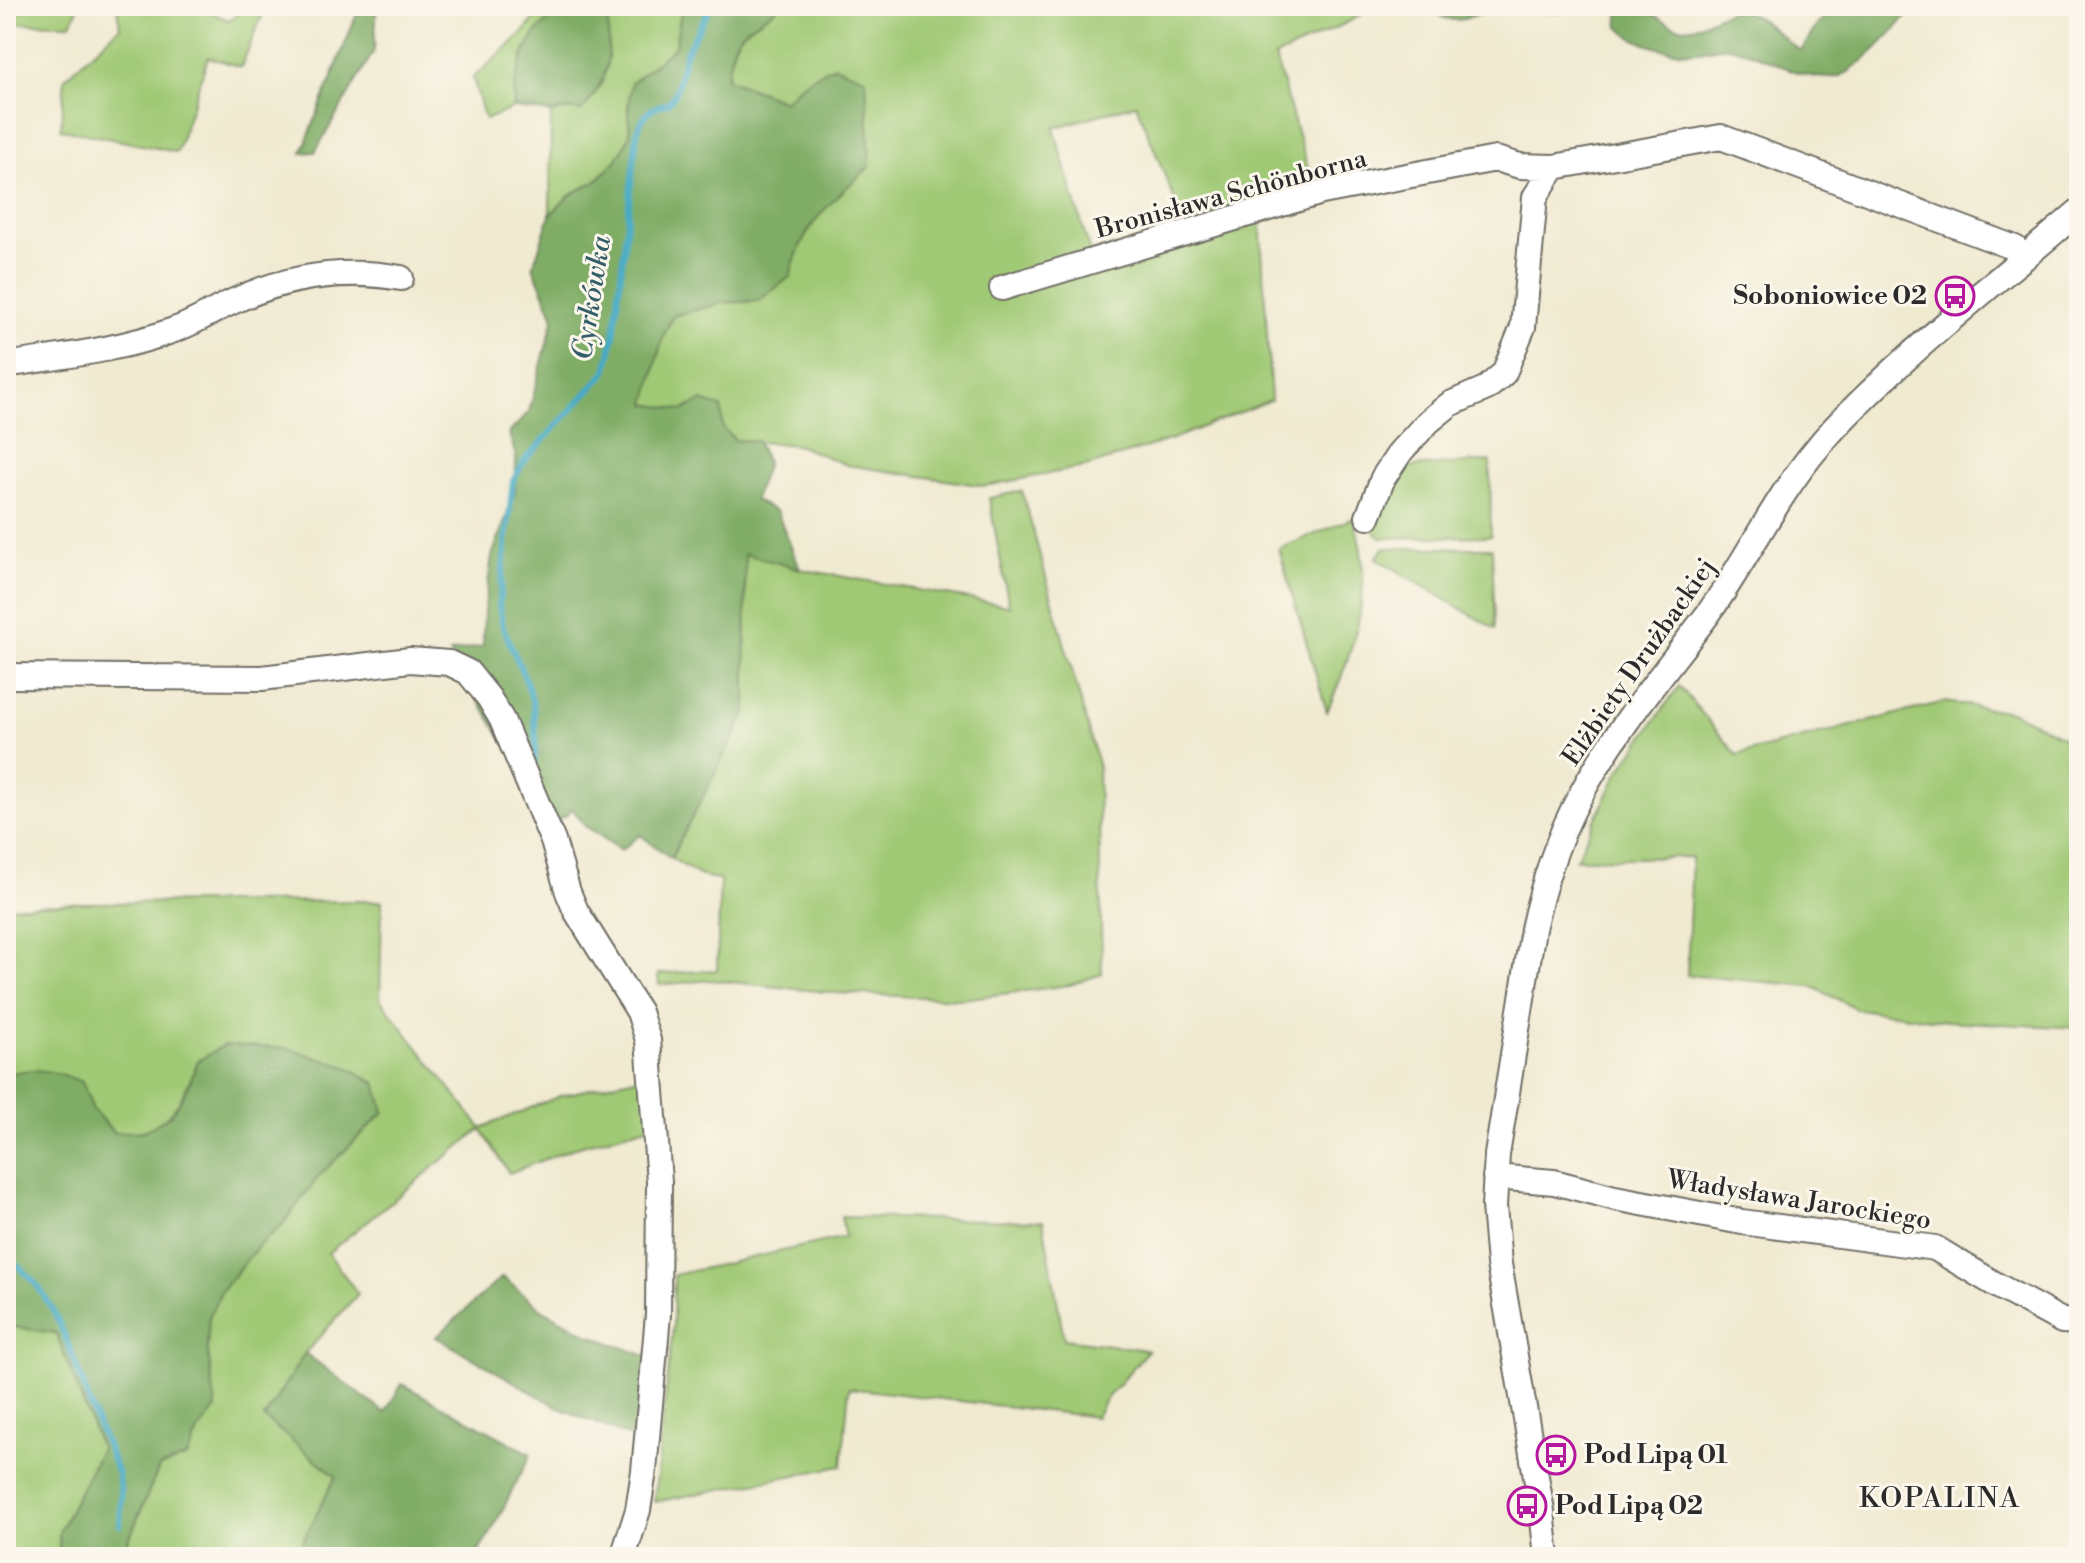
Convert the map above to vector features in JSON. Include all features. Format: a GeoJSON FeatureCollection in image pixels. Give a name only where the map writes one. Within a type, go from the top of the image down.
{"type":"FeatureCollection","features":[{"type":"Feature","properties":{"kind":"street","name":"Bronisława Schönborna"},"geometry":{"type":"LineString","coordinates":[[1002,288],[1322,192],[1496,159],[1520,166],[1554,167],[1721,137],[2015,248],[2024,258]]}},
{"type":"Feature","properties":{"kind":"street"},"geometry":{"type":"LineString","coordinates":[[1368,517],[1383,478],[1401,451],[1428,422],[1450,404],[1487,388],[1504,373],[1523,327],[1535,197],[1554,167]]}},
{"type":"Feature","properties":{"kind":"street","name":"Elżbiety Drużbackiej"},"geometry":{"type":"LineString","coordinates":[[1547,1557],[1542,1511],[1499,1264],[1494,1206],[1495,1177],[1533,929],[1550,865],[1584,788],[1622,727],[1720,597],[1819,444],[1956,312],[2079,211]]}},
{"type":"Feature","properties":{"kind":"street"},"geometry":{"type":"LineString","coordinates":[[6,365],[124,346],[175,330],[237,299],[274,285],[325,273],[367,272],[401,278]]}},
{"type":"Feature","properties":{"kind":"street"},"geometry":{"type":"LineString","coordinates":[[6,676],[262,678],[410,660],[449,663],[468,672],[489,698],[502,720],[553,841],[576,911],[639,1012],[648,1040],[659,1181],[658,1315],[644,1471],[638,1510],[623,1557]]}},
{"type":"Feature","properties":{"kind":"street","name":"Władysława Jarockiego"},"geometry":{"type":"LineString","coordinates":[[1495,1177],[1554,1182],[1615,1198],[1775,1227],[1935,1248],[2062,1321],[2079,1322]]}},
{"type":"Feature","properties":{"kind":"green space"},"geometry":{"type":"Polygon","coordinates":[[[6,6],[79,6],[71,24],[6,23],[6,6]]]}},
{"type":"Feature","properties":{"kind":"green space"},"geometry":{"type":"Polygon","coordinates":[[[117,6],[207,6],[210,12],[228,20],[253,6],[266,6],[241,67],[208,57],[177,152],[61,129],[65,78],[120,27],[117,6]]]}},
{"type":"Feature","properties":{"kind":"green space"},"geometry":{"type":"Polygon","coordinates":[[[360,6],[377,6],[374,51],[315,152],[302,153],[360,6]]]}},
{"type":"Feature","properties":{"kind":"green space"},"geometry":{"type":"Polygon","coordinates":[[[545,6],[682,6],[675,47],[631,84],[628,111],[630,136],[616,161],[596,181],[570,195],[550,215],[551,113],[569,109],[581,111],[603,80],[514,87],[514,108],[485,120],[473,78],[521,35],[545,6]]]}},
{"type":"Feature","properties":{"kind":"green space"},"geometry":{"type":"Polygon","coordinates":[[[682,6],[780,6],[748,28],[737,40],[727,79],[785,101],[808,80],[835,66],[866,79],[870,166],[810,228],[795,258],[790,277],[758,301],[721,303],[673,316],[663,336],[646,404],[683,410],[701,401],[721,407],[723,428],[735,440],[757,441],[767,463],[754,500],[777,512],[800,569],[745,554],[746,713],[671,858],[640,835],[621,850],[585,826],[572,808],[567,815],[553,822],[450,653],[483,646],[484,609],[492,556],[515,493],[516,457],[509,433],[529,412],[554,317],[533,267],[550,215],[570,195],[596,181],[616,161],[630,136],[628,111],[631,83],[675,47],[682,6]]]}},
{"type":"Feature","properties":{"kind":"green space"},"geometry":{"type":"Polygon","coordinates":[[[780,6],[1374,6],[1275,57],[1312,182],[1184,223],[1136,104],[1054,128],[1090,252],[1260,216],[1271,400],[1172,439],[1089,466],[985,486],[847,465],[797,445],[735,440],[715,425],[693,415],[645,405],[663,336],[673,316],[721,303],[758,301],[790,277],[795,258],[810,228],[870,166],[799,86],[785,101],[727,79],[733,49],[742,34],[780,6]]]}},
{"type":"Feature","properties":{"kind":"green space"},"geometry":{"type":"Polygon","coordinates":[[[1434,6],[1577,6],[1576,10],[1556,13],[1495,9],[1454,20],[1442,17],[1434,6]]]}},
{"type":"Feature","properties":{"kind":"green space"},"geometry":{"type":"Polygon","coordinates":[[[1809,6],[1913,6],[1867,58],[1845,74],[1823,78],[1809,76],[1729,47],[1699,51],[1666,50],[1645,44],[1619,27],[1618,12],[1629,9],[1644,9],[1666,22],[1685,28],[1731,11],[1741,11],[1758,18],[1801,51],[1826,16],[1809,6]]]}},
{"type":"Feature","properties":{"kind":"green space"},"geometry":{"type":"Polygon","coordinates":[[[568,8],[590,8],[608,21],[608,59],[602,80],[581,111],[569,109],[551,113],[514,108],[517,77],[526,49],[543,25],[568,8]]]}},
{"type":"Feature","properties":{"kind":"green space"},"geometry":{"type":"Polygon","coordinates":[[[1490,461],[1491,536],[1381,538],[1373,530],[1372,515],[1395,468],[1490,461]]]}},
{"type":"Feature","properties":{"kind":"green space"},"geometry":{"type":"Polygon","coordinates":[[[1022,491],[1098,764],[1102,974],[1070,985],[963,999],[835,993],[711,980],[659,985],[658,974],[717,970],[720,880],[699,875],[671,858],[746,713],[745,553],[800,569],[1009,606],[989,498],[1022,491]]]}},
{"type":"Feature","properties":{"kind":"green space"},"geometry":{"type":"Polygon","coordinates":[[[1353,518],[1363,568],[1359,617],[1346,664],[1327,712],[1279,549],[1353,518]]]}},
{"type":"Feature","properties":{"kind":"green space"},"geometry":{"type":"Polygon","coordinates":[[[1384,548],[1492,548],[1495,629],[1376,558],[1384,548]]]}},
{"type":"Feature","properties":{"kind":"green space"},"geometry":{"type":"Polygon","coordinates":[[[1679,686],[1737,755],[1944,702],[2013,712],[2070,741],[2079,741],[2079,1028],[1946,1021],[1857,1009],[1811,986],[1687,975],[1692,857],[1576,859],[1617,775],[1679,686]]]}},
{"type":"Feature","properties":{"kind":"green space"},"geometry":{"type":"Polygon","coordinates":[[[382,901],[380,999],[481,1128],[560,1096],[647,1075],[651,1126],[579,1146],[509,1173],[481,1129],[328,1253],[358,1294],[305,1353],[264,1418],[337,1476],[298,1552],[306,1557],[154,1557],[125,1549],[159,1467],[187,1457],[198,1431],[216,1408],[207,1347],[209,1317],[221,1291],[259,1245],[281,1226],[320,1175],[384,1112],[198,1061],[185,1092],[165,1118],[146,1130],[114,1133],[93,1110],[82,1082],[6,1075],[6,907],[77,903],[382,901]]]}},
{"type":"Feature","properties":{"kind":"green space"},"geometry":{"type":"Polygon","coordinates":[[[224,1045],[287,1048],[347,1067],[376,1083],[384,1112],[320,1175],[281,1226],[259,1245],[221,1291],[209,1317],[207,1347],[216,1408],[198,1431],[187,1457],[159,1467],[125,1548],[154,1557],[60,1557],[59,1532],[101,1449],[56,1333],[6,1326],[6,1075],[45,1071],[82,1082],[93,1110],[114,1133],[145,1131],[171,1115],[187,1089],[198,1061],[224,1045]]]}},
{"type":"Feature","properties":{"kind":"green space"},"geometry":{"type":"Polygon","coordinates":[[[841,1217],[1043,1221],[1064,1339],[1148,1350],[1105,1400],[1096,1417],[849,1388],[842,1466],[654,1502],[673,1327],[674,1275],[845,1237],[841,1217]]]}},
{"type":"Feature","properties":{"kind":"green space"},"geometry":{"type":"Polygon","coordinates":[[[502,1277],[543,1310],[589,1335],[649,1357],[639,1441],[558,1407],[436,1337],[502,1277]]]}},
{"type":"Feature","properties":{"kind":"green space"},"geometry":{"type":"Polygon","coordinates":[[[6,1326],[56,1333],[101,1449],[59,1532],[60,1557],[6,1557],[6,1326]]]}},
{"type":"Feature","properties":{"kind":"green space"},"geometry":{"type":"Polygon","coordinates":[[[305,1353],[385,1413],[402,1384],[531,1454],[475,1557],[306,1557],[297,1552],[336,1476],[264,1418],[305,1353]]]}},
{"type":"Feature","properties":{"kind":"waterway","name":"Cyrkówka"},"geometry":{"type":"LineString","coordinates":[[534,771],[536,738],[533,704],[503,627],[499,605],[513,481],[525,460],[606,372],[614,336],[637,133],[648,112],[668,103],[675,94],[685,54],[711,6]]}},
{"type":"Feature","properties":{"kind":"waterway"},"geometry":{"type":"LineString","coordinates":[[6,1258],[24,1271],[39,1288],[63,1332],[118,1475],[120,1525]]}},
{"type":"Feature","properties":{"kind":"place","name":"Soboniowice 02"},"geometry":{"type":"Point","coordinates":[1955,296]}},
{"type":"Feature","properties":{"kind":"place","name":"Pod Lipą 01"},"geometry":{"type":"Point","coordinates":[1556,1455]}},
{"type":"Feature","properties":{"kind":"place","name":"Pod Lipą 02"},"geometry":{"type":"Point","coordinates":[1527,1506]}},
{"type":"Feature","properties":{"kind":"district","name":"KOPALINA"},"geometry":{"type":"Point","coordinates":[1940,1498]}}]}
